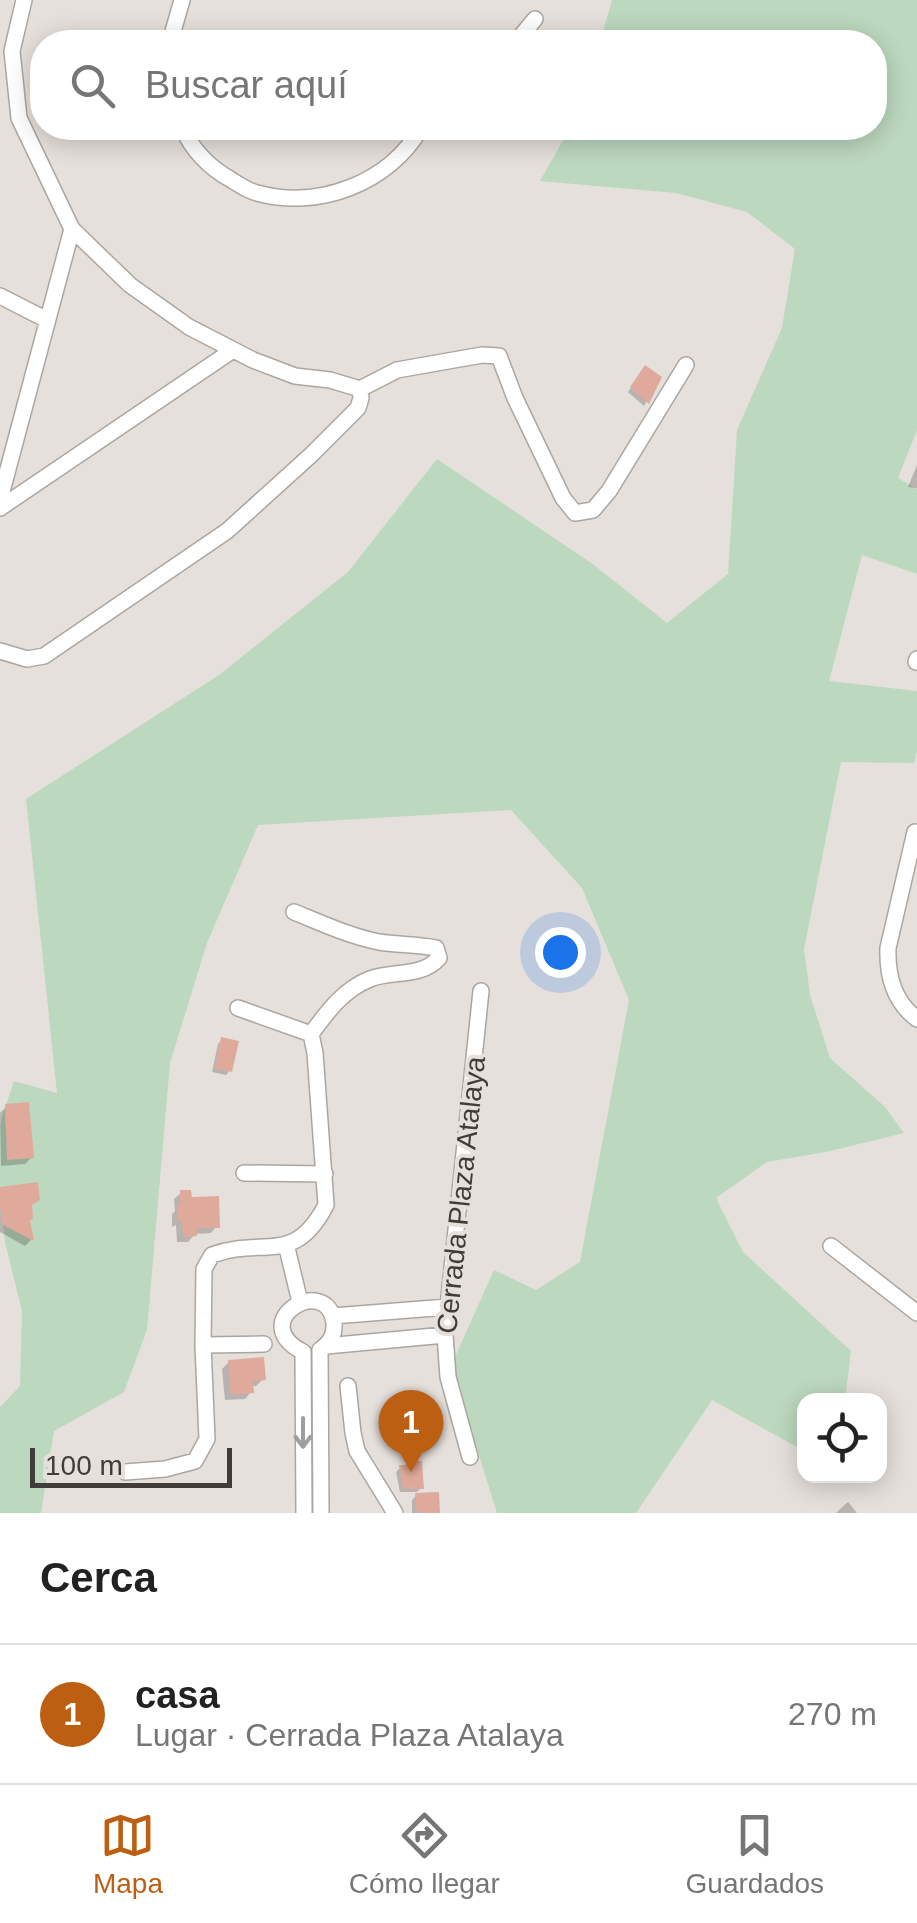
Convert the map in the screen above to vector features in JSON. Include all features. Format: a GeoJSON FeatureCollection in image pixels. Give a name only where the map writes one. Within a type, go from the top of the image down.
{"type":"FeatureCollection","features":[{"type":"Feature","properties":{"kind":"street"},"geometry":{"type":"LineString","coordinates":[[24,0],[12,51],[19,118],[72,229],[130,285],[190,327],[253,360],[294,376],[330,380],[360,389],[397,370],[482,355],[499,356],[563,498],[575,514],[592,510],[609,490],[686,365]]}},
{"type":"Feature","properties":{"kind":"street"},"geometry":{"type":"LineString","coordinates":[[173,30],[182,0]]}},
{"type":"Feature","properties":{"kind":"street"},"geometry":{"type":"LineString","coordinates":[[526,30],[535,19]]}},
{"type":"Feature","properties":{"kind":"street"},"geometry":{"type":"LineString","coordinates":[[190,140],[212,169],[254,192],[290,199],[326,196],[361,183],[392,163],[413,140]]}},
{"type":"Feature","properties":{"kind":"street"},"geometry":{"type":"LineString","coordinates":[[0,499],[72,229]]}},
{"type":"Feature","properties":{"kind":"street"},"geometry":{"type":"LineString","coordinates":[[0,296],[47,320]]}},
{"type":"Feature","properties":{"kind":"street"},"geometry":{"type":"LineString","coordinates":[[0,508],[233,350]]}},
{"type":"Feature","properties":{"kind":"street"},"geometry":{"type":"LineString","coordinates":[[0,651],[27,659],[44,656],[228,531],[358,408],[360,389]]}},
{"type":"Feature","properties":{"kind":"street"},"geometry":{"type":"LineString","coordinates":[[915,832],[887,963],[896,998],[917,1020]]}},
{"type":"Feature","properties":{"kind":"street"},"geometry":{"type":"LineString","coordinates":[[294,912],[363,938],[436,948],[438,958],[430,968],[372,978],[348,990],[311,1034]]}},
{"type":"Feature","properties":{"kind":"street","name":"Cerrada Plaza Atalaya"},"geometry":{"type":"LineString","coordinates":[[470,1457],[448,1377],[445,1334],[481,991]]}},
{"type":"Feature","properties":{"kind":"street"},"geometry":{"type":"LineString","coordinates":[[238,1008],[311,1034]]}},
{"type":"Feature","properties":{"kind":"street"},"geometry":{"type":"LineString","coordinates":[[125,1472],[165,1469],[196,1461],[207,1439],[204,1269],[212,1255],[299,1240],[316,1223],[326,1205],[316,1053],[311,1034]]}},
{"type":"Feature","properties":{"kind":"street"},"geometry":{"type":"LineString","coordinates":[[244,1173],[325,1174]]}},
{"type":"Feature","properties":{"kind":"street"},"geometry":{"type":"LineString","coordinates":[[286,1244],[300,1302]]}},
{"type":"Feature","properties":{"kind":"street"},"geometry":{"type":"LineString","coordinates":[[830,1246],[917,1314]]}},
{"type":"Feature","properties":{"kind":"street"},"geometry":{"type":"LineString","coordinates":[[304,1513],[302,1352],[291,1346],[284,1335],[283,1322],[288,1309],[313,1300],[333,1316],[335,1332],[320,1350],[321,1513]]}},
{"type":"Feature","properties":{"kind":"street"},"geometry":{"type":"LineString","coordinates":[[333,1316],[447,1307]]}},
{"type":"Feature","properties":{"kind":"street"},"geometry":{"type":"LineString","coordinates":[[418,1308],[418,1337]]}},
{"type":"Feature","properties":{"kind":"street"},"geometry":{"type":"LineString","coordinates":[[326,1346],[445,1334]]}},
{"type":"Feature","properties":{"kind":"street"},"geometry":{"type":"LineString","coordinates":[[203,1345],[264,1344]]}},
{"type":"Feature","properties":{"kind":"street"},"geometry":{"type":"LineString","coordinates":[[348,1386],[357,1451],[396,1513]]}},
{"type":"Feature","properties":{"kind":"street"},"geometry":{"type":"LineString","coordinates":[[320,1410],[349,1408]]}},
{"type":"Feature","properties":{"kind":"green space"},"geometry":{"type":"Polygon","coordinates":[[[612,0],[917,0],[917,430],[898,478],[917,489],[917,574],[862,555],[829,681],[917,691],[917,751],[914,763],[841,762],[804,949],[810,995],[830,1058],[885,1107],[904,1133],[767,1162],[716,1198],[743,1252],[851,1351],[846,1393],[797,1393],[797,1447],[712,1400],[636,1513],[497,1513],[451,1366],[494,1270],[536,1290],[580,1262],[629,1000],[582,888],[511,810],[258,825],[207,943],[170,1063],[147,1330],[124,1392],[54,1431],[41,1513],[0,1513],[0,1407],[20,1386],[22,1311],[5,1242],[0,1124],[14,1081],[57,1093],[26,799],[219,675],[348,572],[437,459],[594,565],[667,623],[728,574],[737,430],[782,328],[795,249],[747,212],[676,193],[540,181],[563,140],[887,140],[887,30],[603,30],[612,0]]]}},
{"type":"Feature","properties":{"kind":"building"},"geometry":{"type":"Polygon","coordinates":[[[645,365],[662,377],[649,404],[630,387],[645,365]]]}},
{"type":"Feature","properties":{"kind":"building"},"geometry":{"type":"Polygon","coordinates":[[[221,1037],[239,1041],[232,1072],[215,1068],[221,1037]]]}},
{"type":"Feature","properties":{"kind":"building"},"geometry":{"type":"Polygon","coordinates":[[[29,1102],[34,1158],[7,1160],[5,1104],[29,1102]]]}},
{"type":"Feature","properties":{"kind":"building"},"geometry":{"type":"Polygon","coordinates":[[[38,1182],[40,1200],[32,1205],[30,1220],[34,1241],[3,1225],[0,1187],[38,1182]]]}},
{"type":"Feature","properties":{"kind":"building"},"geometry":{"type":"Polygon","coordinates":[[[180,1190],[191,1190],[192,1197],[219,1196],[220,1228],[197,1228],[197,1236],[183,1237],[182,1221],[178,1222],[180,1190]]]}},
{"type":"Feature","properties":{"kind":"building"},"geometry":{"type":"Polygon","coordinates":[[[264,1357],[266,1380],[253,1381],[254,1393],[231,1395],[228,1360],[264,1357]]]}},
{"type":"Feature","properties":{"kind":"building"},"geometry":{"type":"Polygon","coordinates":[[[407,1461],[422,1461],[424,1489],[403,1489],[399,1465],[406,1465],[407,1461]]]}},
{"type":"Feature","properties":{"kind":"building"},"geometry":{"type":"Polygon","coordinates":[[[439,1492],[440,1513],[416,1510],[415,1493],[439,1492]]]}},
{"type":"Feature","properties":{"kind":"place","name":"casa"},"geometry":{"type":"Point","coordinates":[411,1472]}}]}
